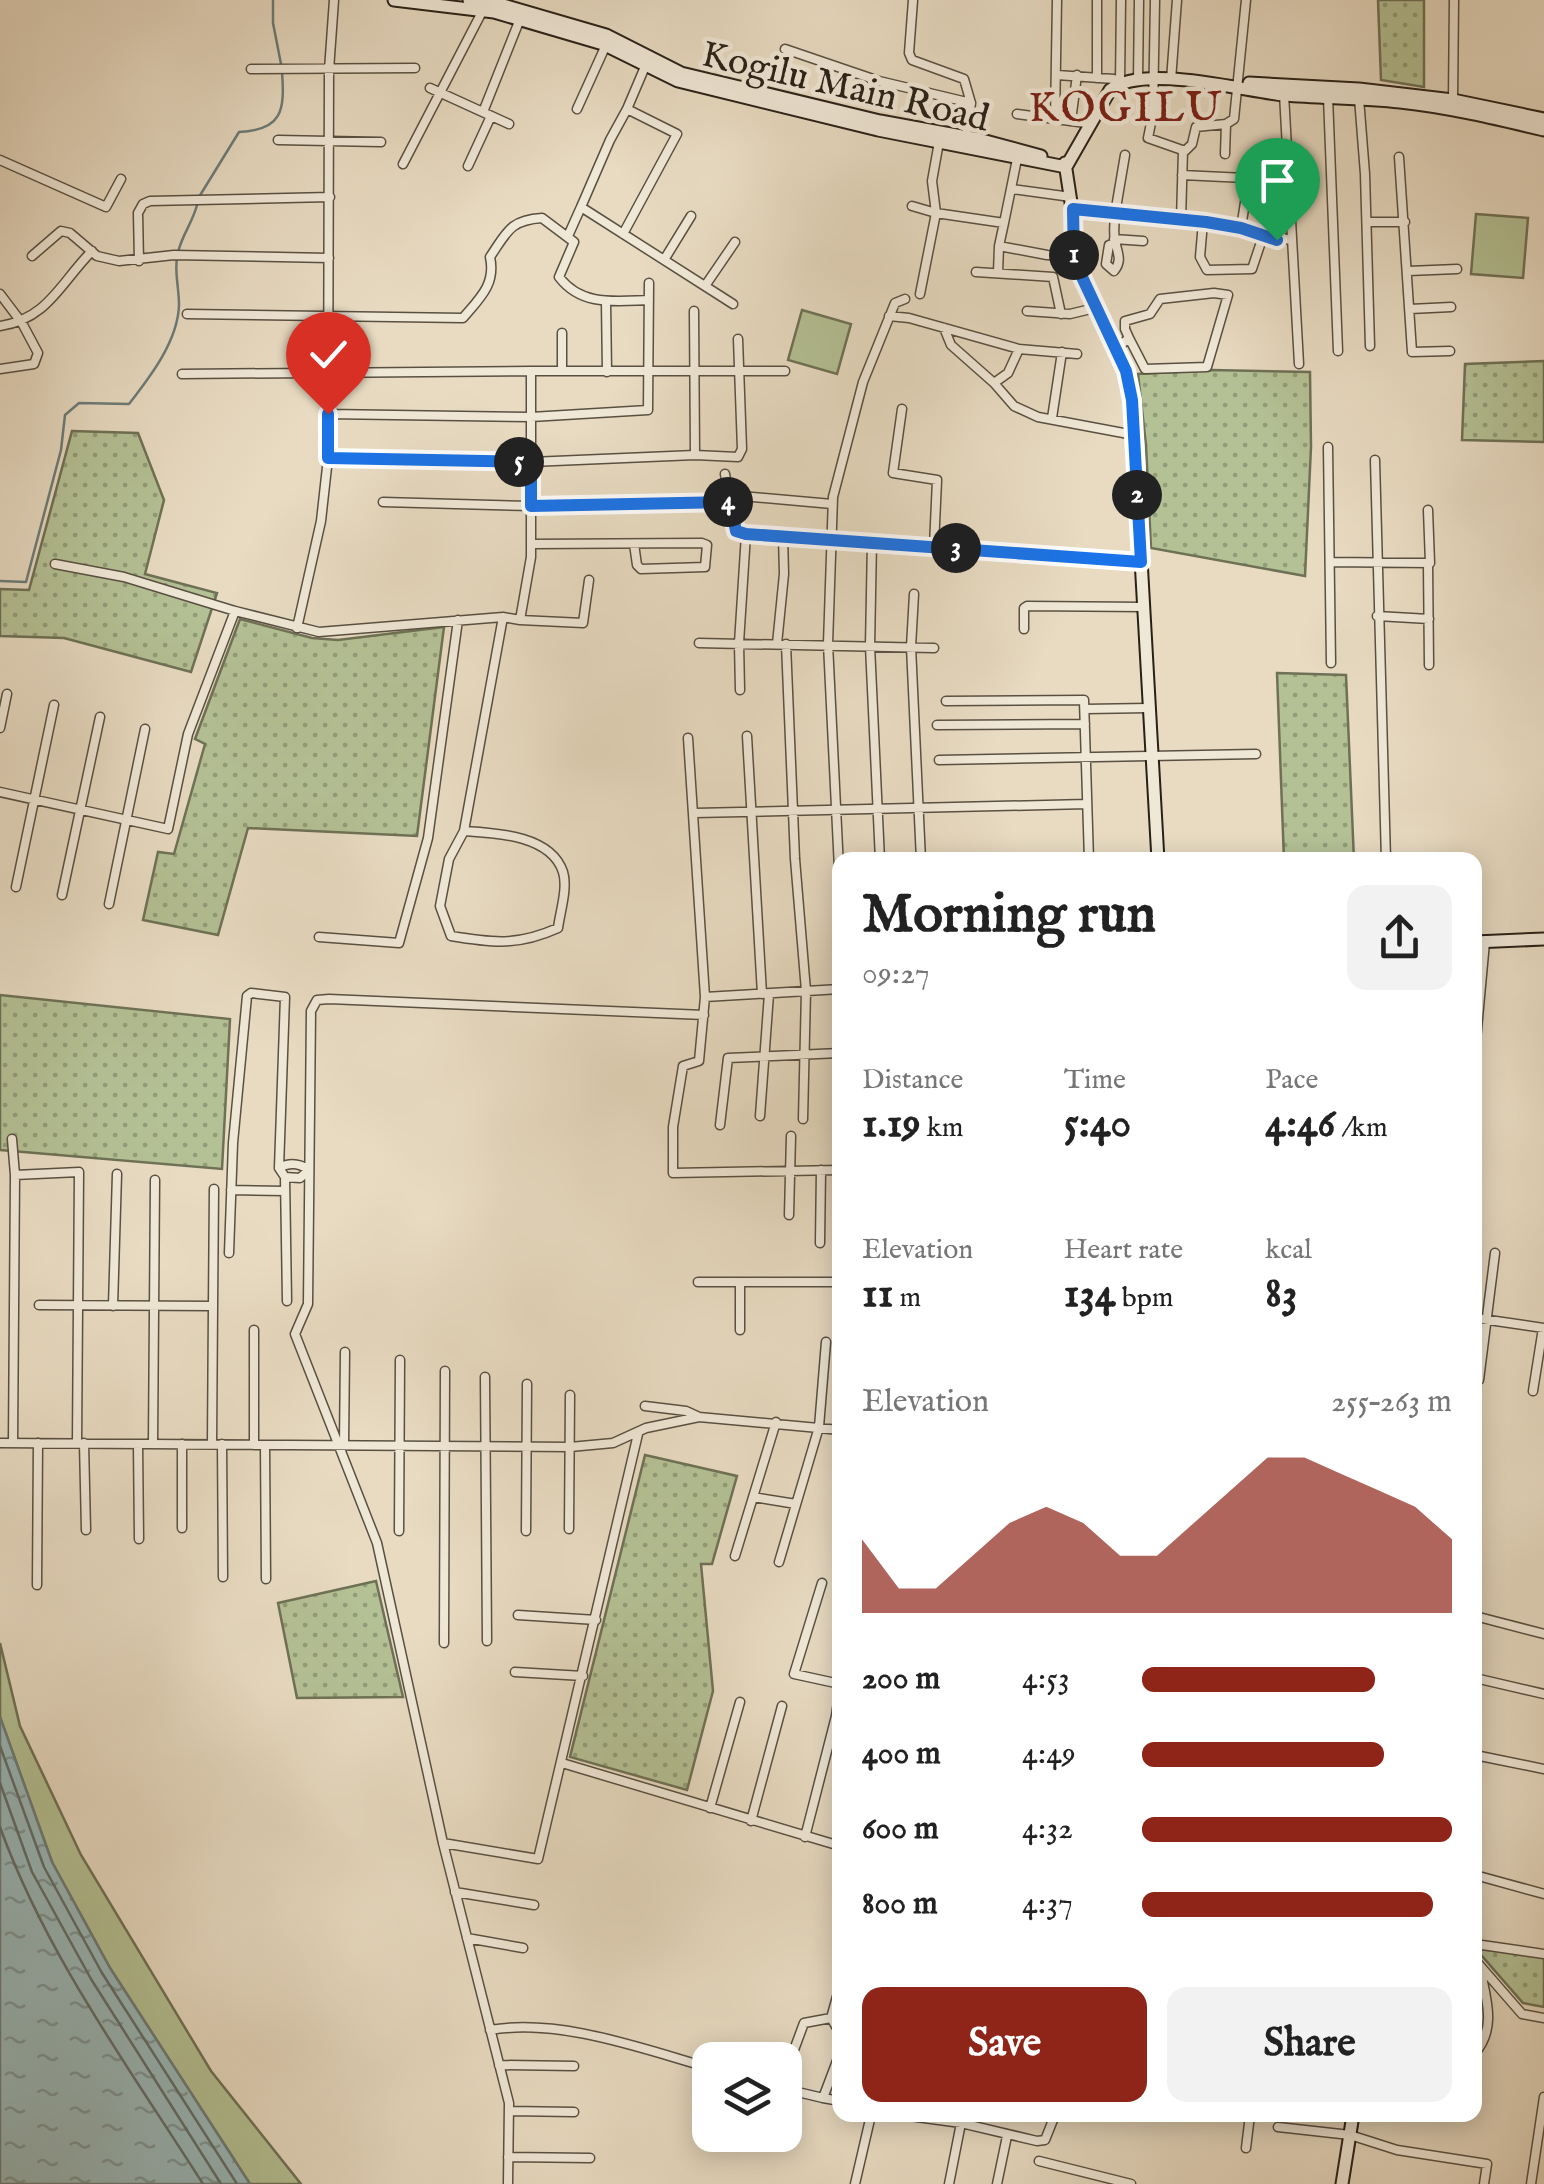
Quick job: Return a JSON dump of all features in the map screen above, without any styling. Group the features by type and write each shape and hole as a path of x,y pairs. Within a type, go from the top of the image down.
{"main road":[{"name":"Kogilu Main Road","path":"394,0 483,10 606,45 681,73 880,121 966,137 1017,158 1065,164"},
{"name":"Kogilu Main Road","path":"469,0 496,3 606,36 678,81 939,142 991,147 1065,164"},
{"path":"1158,852 1129,386 1074,256 1072,203 1065,164 1086,123 1103,93 1118,82 1171,77 1284,94 1454,106 1544,130"},
{"path":"1065,164 1118,82"},
{"path":"1238,85 1359,89 1544,119"},
{"path":"1482,942 1544,940"},
{"path":"1342,2184 1353,2122"}],"street":[{"path":"297,628 321,522 328,458 329,70 334,0"},
{"path":"913,0 909,53 912,60 964,80 969,86 972,103 966,137"},
{"path":"1055,119 1057,0"},
{"path":"1097,0 1097,78"},
{"path":"1057,76 1118,82 1121,0"},
{"path":"1138,78 1139,0"},
{"path":"1155,0 1153,113 1148,138 1182,150 1189,150 1196,126 1226,124 1234,119 1246,0"},
{"path":"1171,77 1177,0"},
{"path":"1454,0 1454,106"},
{"path":"403,164 483,10"},
{"path":"468,166 520,20"},
{"path":"577,109 606,45"},
{"path":"785,49 880,80 972,103"},
{"path":"568,236 648,60"},
{"path":"251,69 415,68"},
{"path":"1072,121 1077,75"},
{"path":"430,88 508,124"},
{"path":"1284,94 1298,364"},
{"path":"1328,97 1338,350"},
{"path":"1358,98 1370,346"},
{"path":"624,234 677,134 627,109"},
{"path":"1017,114 1086,123"},
{"path":"1225,154 1226,124"},
{"path":"278,140 381,142"},
{"path":"920,294 936,214 932,181 939,142"},
{"path":"1181,220 1182,150"},
{"path":"1124,155 1115,241 1144,241"},
{"path":"1399,157 1412,352 1450,350"},
{"path":"998,273 999,246 1017,158"},
{"path":"0,160 106,207 121,179"},
{"path":"1182,175 1245,178 1241,228"},
{"path":"1012,189 1115,214 1202,222 1291,240"},
{"path":"139,260 138,213 143,204 330,196"},
{"path":"912,206 936,214 1004,223"},
{"path":"581,207 734,304"},
{"path":"664,260 690,216"},
{"path":"187,314 463,318 488,286 494,270 490,258 508,229 521,220 542,218 568,236 574,245 560,281 585,299 650,300"},
{"path":"1202,222 1200,257 1207,270 1252,268 1263,236"},
{"path":"1367,222 1405,222"},
{"path":"32,256 61,230 98,256 119,261 178,255 329,258"},
{"path":"705,286 735,242"},
{"path":"999,246 1074,256"},
{"path":"0,326 22,323 54,298 92,251"},
{"path":"1408,271 1457,269"},
{"path":"976,272 1053,277 1061,314"},
{"path":"328,414 531,416 644,412 649,408 649,283"},
{"path":"0,294 38,353 38,361 0,369"},
{"path":"1228,294 1207,367 1145,370 1130,338 1125,321 1150,314 1160,299 1228,294"},
{"path":"837,852 828,644 832,504 863,382 894,302 905,299"},
{"path":"606,302 607,372"},
{"path":"1027,311 1061,314 1098,307"},
{"path":"1410,309 1452,308"},
{"path":"694,311 695,455"},
{"path":"889,316 1019,348 1077,354"},
{"path":"944,328 951,345 1014,406 1038,417 1134,436"},
{"path":"562,333 562,372"},
{"path":"1116,349 1130,338"},
{"path":"328,458 531,462 741,454 738,339"},
{"path":"994,383 1008,373 1019,348"},
{"path":"1052,418 1062,352"},
{"path":"520,620 531,544 531,371"},
{"path":"182,374 785,371"},
{"path":"902,409 893,473 937,480 934,546"},
{"path":"1328,447 1332,663"},
{"path":"1375,460 1386,852"},
{"path":"726,474 736,531 746,534 1141,562"},
{"path":"383,502 531,506 730,498 832,504"},
{"path":"1428,510 1430,665"},
{"path":"740,690 746,534"},
{"path":"783,536 781,644 806,991 803,1119"},
{"path":"872,541 870,646 880,852"},
{"path":"531,544 634,544 706,545 705,566 641,568 636,564 634,544"},
{"path":"1330,562 1428,562"},
{"path":"55,564 124,577 319,632 503,617 583,623 589,580"},
{"path":"914,594 912,648 922,852"},
{"path":"1024,628 1027,606 1144,607"},
{"path":"0,792 168,829 188,734 235,611"},
{"path":"1377,616 1429,619"},
{"path":"464,831 497,833 536,844 552,855 563,872 558,928 534,939 500,944 451,936 440,906 450,859 464,831 503,617"},
{"path":"319,937 399,942 428,838 458,620"},
{"path":"699,643 934,648"},
{"path":"0,728 7,694"},
{"path":"946,701 1084,700 1089,852"},
{"path":"16,887 54,705"},
{"path":"1084,710 1149,708"},
{"path":"62,896 100,718"},
{"path":"937,725 1085,724"},
{"path":"109,904 145,729"},
{"path":"746,736 766,994 760,1116"},
{"path":"688,738 705,998 699,1061 683,1066 673,1128 674,1173 832,1170"},
{"path":"939,760 1256,754"},
{"path":"694,813 1087,804"},
{"path":"705,998 832,989"},
{"path":"229,1253 246,1014 251,993 285,996 288,1000 279,1168 285,1177 287,1301"},
{"path":"508,2184 509,2111 443,1842 378,1543 295,1334 308,1304 311,1010 317,1000 704,1015"},
{"path":"720,1125 728,1058 832,1054"},
{"path":"788,1214 791,1136"},
{"path":"12,1140 13,1443"},
{"path":"279,1168 300,1164 309,1170"},
{"path":"285,1177 300,1178 309,1170"},
{"path":"820,1243 821,1170"},
{"path":"15,1175 79,1172 80,1443 86,1530"},
{"path":"114,1306 117,1174"},
{"path":"153,1444 155,1180"},
{"path":"212,1444 214,1188"},
{"path":"231,1190 285,1191"},
{"path":"1482,1357 1495,1253"},
{"path":"698,1282 832,1282"},
{"path":"740,1282 740,1330"},
{"path":"38,1305 213,1306"},
{"path":"1482,1319 1544,1328 1533,1390"},
{"path":"254,1330 254,1445"},
{"path":"779,1562 819,1428 826,1342"},
{"path":"340,1445 344,1352"},
{"path":"399,1531 400,1360"},
{"path":"444,1643 445,1372"},
{"path":"485,1378 487,1641"},
{"path":"526,1532 527,1384"},
{"path":"569,1529 570,1395"},
{"path":"645,1406 686,1411 699,1417"},
{"path":"0,1442 570,1447 612,1443 646,1428 699,1417 832,1429"},
{"path":"735,1556 776,1422"},
{"path":"443,1842 538,1859 638,1434"},
{"path":"37,1584 38,1443"},
{"path":"138,1444 140,1539"},
{"path":"182,1444 182,1528"},
{"path":"222,1444 223,1578"},
{"path":"265,1445 266,1579"},
{"path":"753,1497 796,1504"},
{"path":"822,1583 794,1674 832,1684"},
{"path":"518,1615 596,1620"},
{"path":"1482,1618 1544,1634"},
{"path":"515,1672 583,1676"},
{"path":"1482,1680 1544,1694"},
{"path":"710,1808 740,1702"},
{"path":"752,1821 782,1706"},
{"path":"804,1837 832,1720"},
{"path":"1482,1756 1544,1770"},
{"path":"562,1763 832,1844"},
{"path":"1482,1877 1544,1894"},
{"path":"455,1892 534,1904"},
{"path":"467,1938 522,1948"},
{"path":"1482,1945 1544,1954"},
{"path":"1482,1968 1522,2014 1544,2018"},
{"path":"1482,1983 1490,2023 1482,2045"},
{"path":"797,2042 804,2024 831,2018 832,2014"},
{"path":"490,2030 513,2026 608,2038 692,2063"},
{"path":"499,2065 574,2066"},
{"path":"823,2098 832,2074"},
{"path":"802,2093 832,2100"},
{"path":"1531,2184 1544,2097"},
{"path":"509,2111 574,2112"},
{"path":"855,2184 869,2122"},
{"path":"939,2122 1045,2140 1052,2122"},
{"path":"1246,2148 1249,2122"},
{"path":"949,2184 960,2124"},
{"path":"1278,2127 1350,2135 1397,2150 1487,2164 1484,2184"},
{"path":"998,2184 1007,2136"},
{"path":"508,2157 590,2158"},
{"path":"1039,2161 1088,2179 1132,2184"}],"green space":[{"path":"1378,0 1424,0 1424,87 1381,80"},
{"path":"1476,214 1528,218 1523,278 1471,274"},
{"path":"802,310 851,324 837,374 788,360"},
{"path":"1544,361 1544,442 1462,440 1465,364"},
{"path":"1212,370 1310,372 1305,576 1151,548 1138,374"},
{"path":"72,431 138,433 164,500 145,574 217,593 191,672 64,638 0,636 0,589 29,590"},
{"path":"240,619 312,638 338,640 444,627 417,836 248,828 218,935 143,920 158,852 174,854 205,744 195,739"},
{"path":"1277,673 1346,675 1354,852 1284,852"},
{"path":"0,995 230,1019 222,1169 0,1150"},
{"path":"645,1455 737,1476 712,1564 701,1564 713,1691 687,1790 570,1757"},
{"path":"376,1581 403,1697 297,1698 278,1603"},
{"path":"0,1643 20,1726 81,1855 211,2071 301,2184 250,2184 110,1968 52,1862 0,1717"},
{"path":"1482,1949 1544,1957 1544,2007 1523,2003 1482,1956"}],"water":[{"path":"0,1717 52,1862 110,1968 250,2184 0,2184"}],"waterway":[{"path":"273,0 281,64"},
{"path":"199,197 239,132 264,127 278,116 283,98 282,72"},
{"path":"0,581 26,582 61,450 65,415 79,403 129,404 168,345 179,305 177,256 197,205"},
{"path":"1356,2133 1358,2122"},
{"path":"1348,2184 1355,2141"}],"district":[{"name":"KOGILU","path":"1126,109"}],"route":[{"path":"328,414 328,458 531,462 531,506 730,502 734,528 746,534 1141,562 1132,400 1126,371 1074,260 1073,209 1206,222 1277,240"}]}
